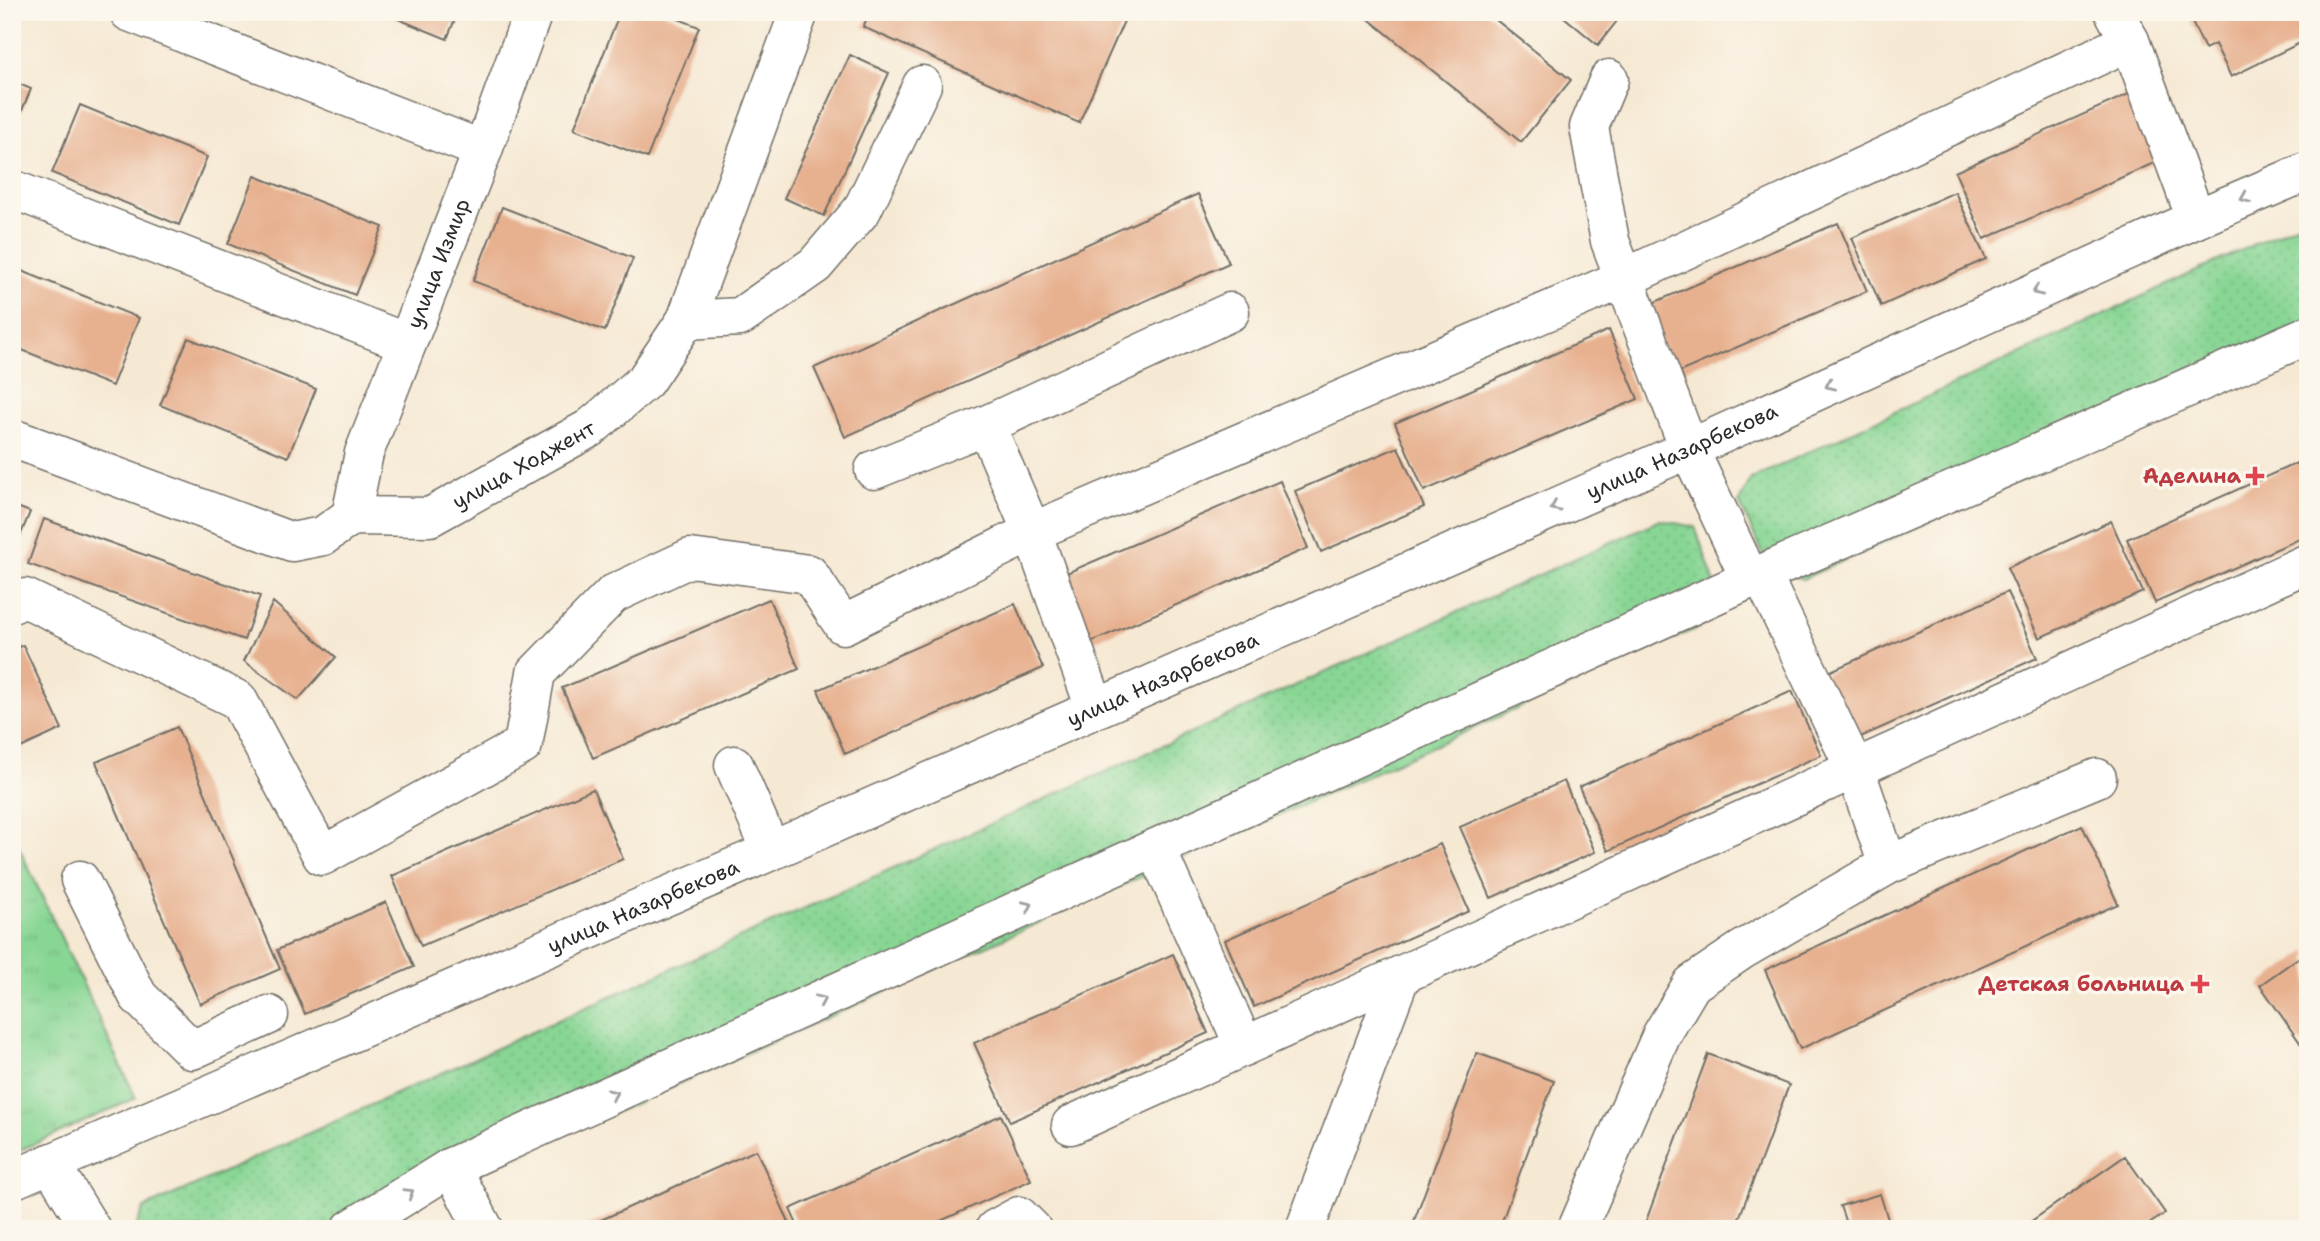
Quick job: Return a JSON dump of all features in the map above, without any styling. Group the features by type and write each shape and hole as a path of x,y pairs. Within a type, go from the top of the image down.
{"street":[{"path":"128,12 483,150"},
{"name":"улица Измир","path":"351,516 364,453 483,150 533,12"},
{"name":"улица Ходжент","path":"351,516 430,517 590,428 645,381 687,320 799,12"},
{"path":"12,604 25,598 238,700 322,856 523,745 536,673 613,594 690,558 809,574 843,625 1032,531 1623,279 2122,27 2196,219"},
{"path":"1609,79 1589,127 1610,241 1623,279 1689,449 1855,769 1888,865"},
{"path":"687,320 740,317 816,265 862,210 922,85"},
{"name":"улица Назарбекова","path":"12,1180 1689,449 2308,171"},
{"path":"12,189 407,343"},
{"path":"874,470 986,425 1230,312"},
{"path":"351,1229 451,1167 1756,577 2308,335"},
{"path":"986,425 1032,531 1095,708"},
{"path":"12,438 292,542 323,536 351,516"},
{"path":"1071,1125 2308,563"},
{"path":"734,765 771,851"},
{"path":"1577,1229 1662,1034 1692,984 1742,950 1888,865 2097,778"},
{"path":"1156,848 1244,1046"},
{"path":"80,880 138,996 192,1050 202,1097"},
{"path":"1305,1229 1401,975"},
{"path":"192,1050 269,1015"},
{"path":"50,1163 91,1229"},
{"path":"451,1167 484,1229"},
{"path":"995,1229 1019,1216 1032,1229"}],"green space":[{"path":"2308,219 2308,350 1803,579 1770,570 1739,502 1751,479"},
{"path":"1660,520 1695,527 1716,586 1706,624 354,1229 135,1229 144,1208"},
{"path":"12,832 136,1098 12,1154"}],"building":[{"path":"381,12 458,12 447,39"},
{"path":"620,12 661,12 699,27 647,158 574,129"},
{"path":"870,12 1128,12 1079,123 863,27"},
{"path":"1360,12 1486,12 1571,80 1521,142"},
{"path":"1558,12 1624,12 1598,45"},
{"path":"2187,12 2302,12 2308,23 2308,39 2231,77 2215,44 2205,49"},
{"path":"850,55 889,73 824,216 784,198"},
{"path":"12,81 31,89 12,134"},
{"path":"2133,92 2163,159 1984,239 1955,172"},
{"path":"80,105 207,157 179,225 52,173"},
{"path":"255,176 383,227 355,295 228,244"},
{"path":"1955,192 1986,259 1881,306 1852,238"},
{"path":"1198,194 1229,263 845,437 814,368"},
{"path":"502,207 633,258 605,331 473,281"},
{"path":"1838,223 1867,291 1675,374 1646,306"},
{"path":"12,267 139,318 112,386 12,346"},
{"path":"1609,330 1638,399 1424,491 1395,423"},
{"path":"188,338 316,389 288,457 160,405"},
{"path":"1398,447 1424,507 1321,552 1295,491"},
{"path":"2308,458 2308,535 2155,603 2127,539"},
{"path":"1280,481 1308,548 1084,645 1055,578"},
{"path":"12,505 30,512 12,556"},
{"path":"44,519 260,596 244,640 28,564"},
{"path":"2111,521 2143,592 2039,638 2007,568"},
{"path":"2007,592 2037,658 1854,740 1824,674"},
{"path":"769,599 799,669 593,758 562,688"},
{"path":"273,602 336,657 298,700 244,661"},
{"path":"1015,604 1043,668 845,754 818,690"},
{"path":"23,645 62,729 12,752 12,650"},
{"path":"1792,691 1821,755 1608,851 1579,787"},
{"path":"177,727 280,969 200,1004 96,762"},
{"path":"1564,781 1595,852 1491,898 1460,827"},
{"path":"593,789 623,859 421,946 392,876"},
{"path":"2082,825 2118,904 1800,1049 1765,970"},
{"path":"1440,844 1469,911 1254,1007 1225,940"},
{"path":"386,902 414,967 305,1014 277,950"},
{"path":"2308,951 2308,1039 2301,1044 2260,985"},
{"path":"1173,954 1208,1033 1010,1122 974,1043"},
{"path":"1477,1053 1554,1081 1499,1229 1411,1229"},
{"path":"1708,1054 1789,1085 1735,1229 1643,1229"},
{"path":"1001,1115 1031,1180 923,1229 799,1229 790,1209"},
{"path":"756,1150 789,1222 774,1229 581,1229"},
{"path":"2125,1156 2165,1213 2142,1229 2020,1229"},
{"path":"1880,1194 1891,1229 1848,1229 1840,1206"}],"place":[{"name":"Аделина","path":"2255,476"},
{"name":"Детская больница","path":"2200,984"}]}
